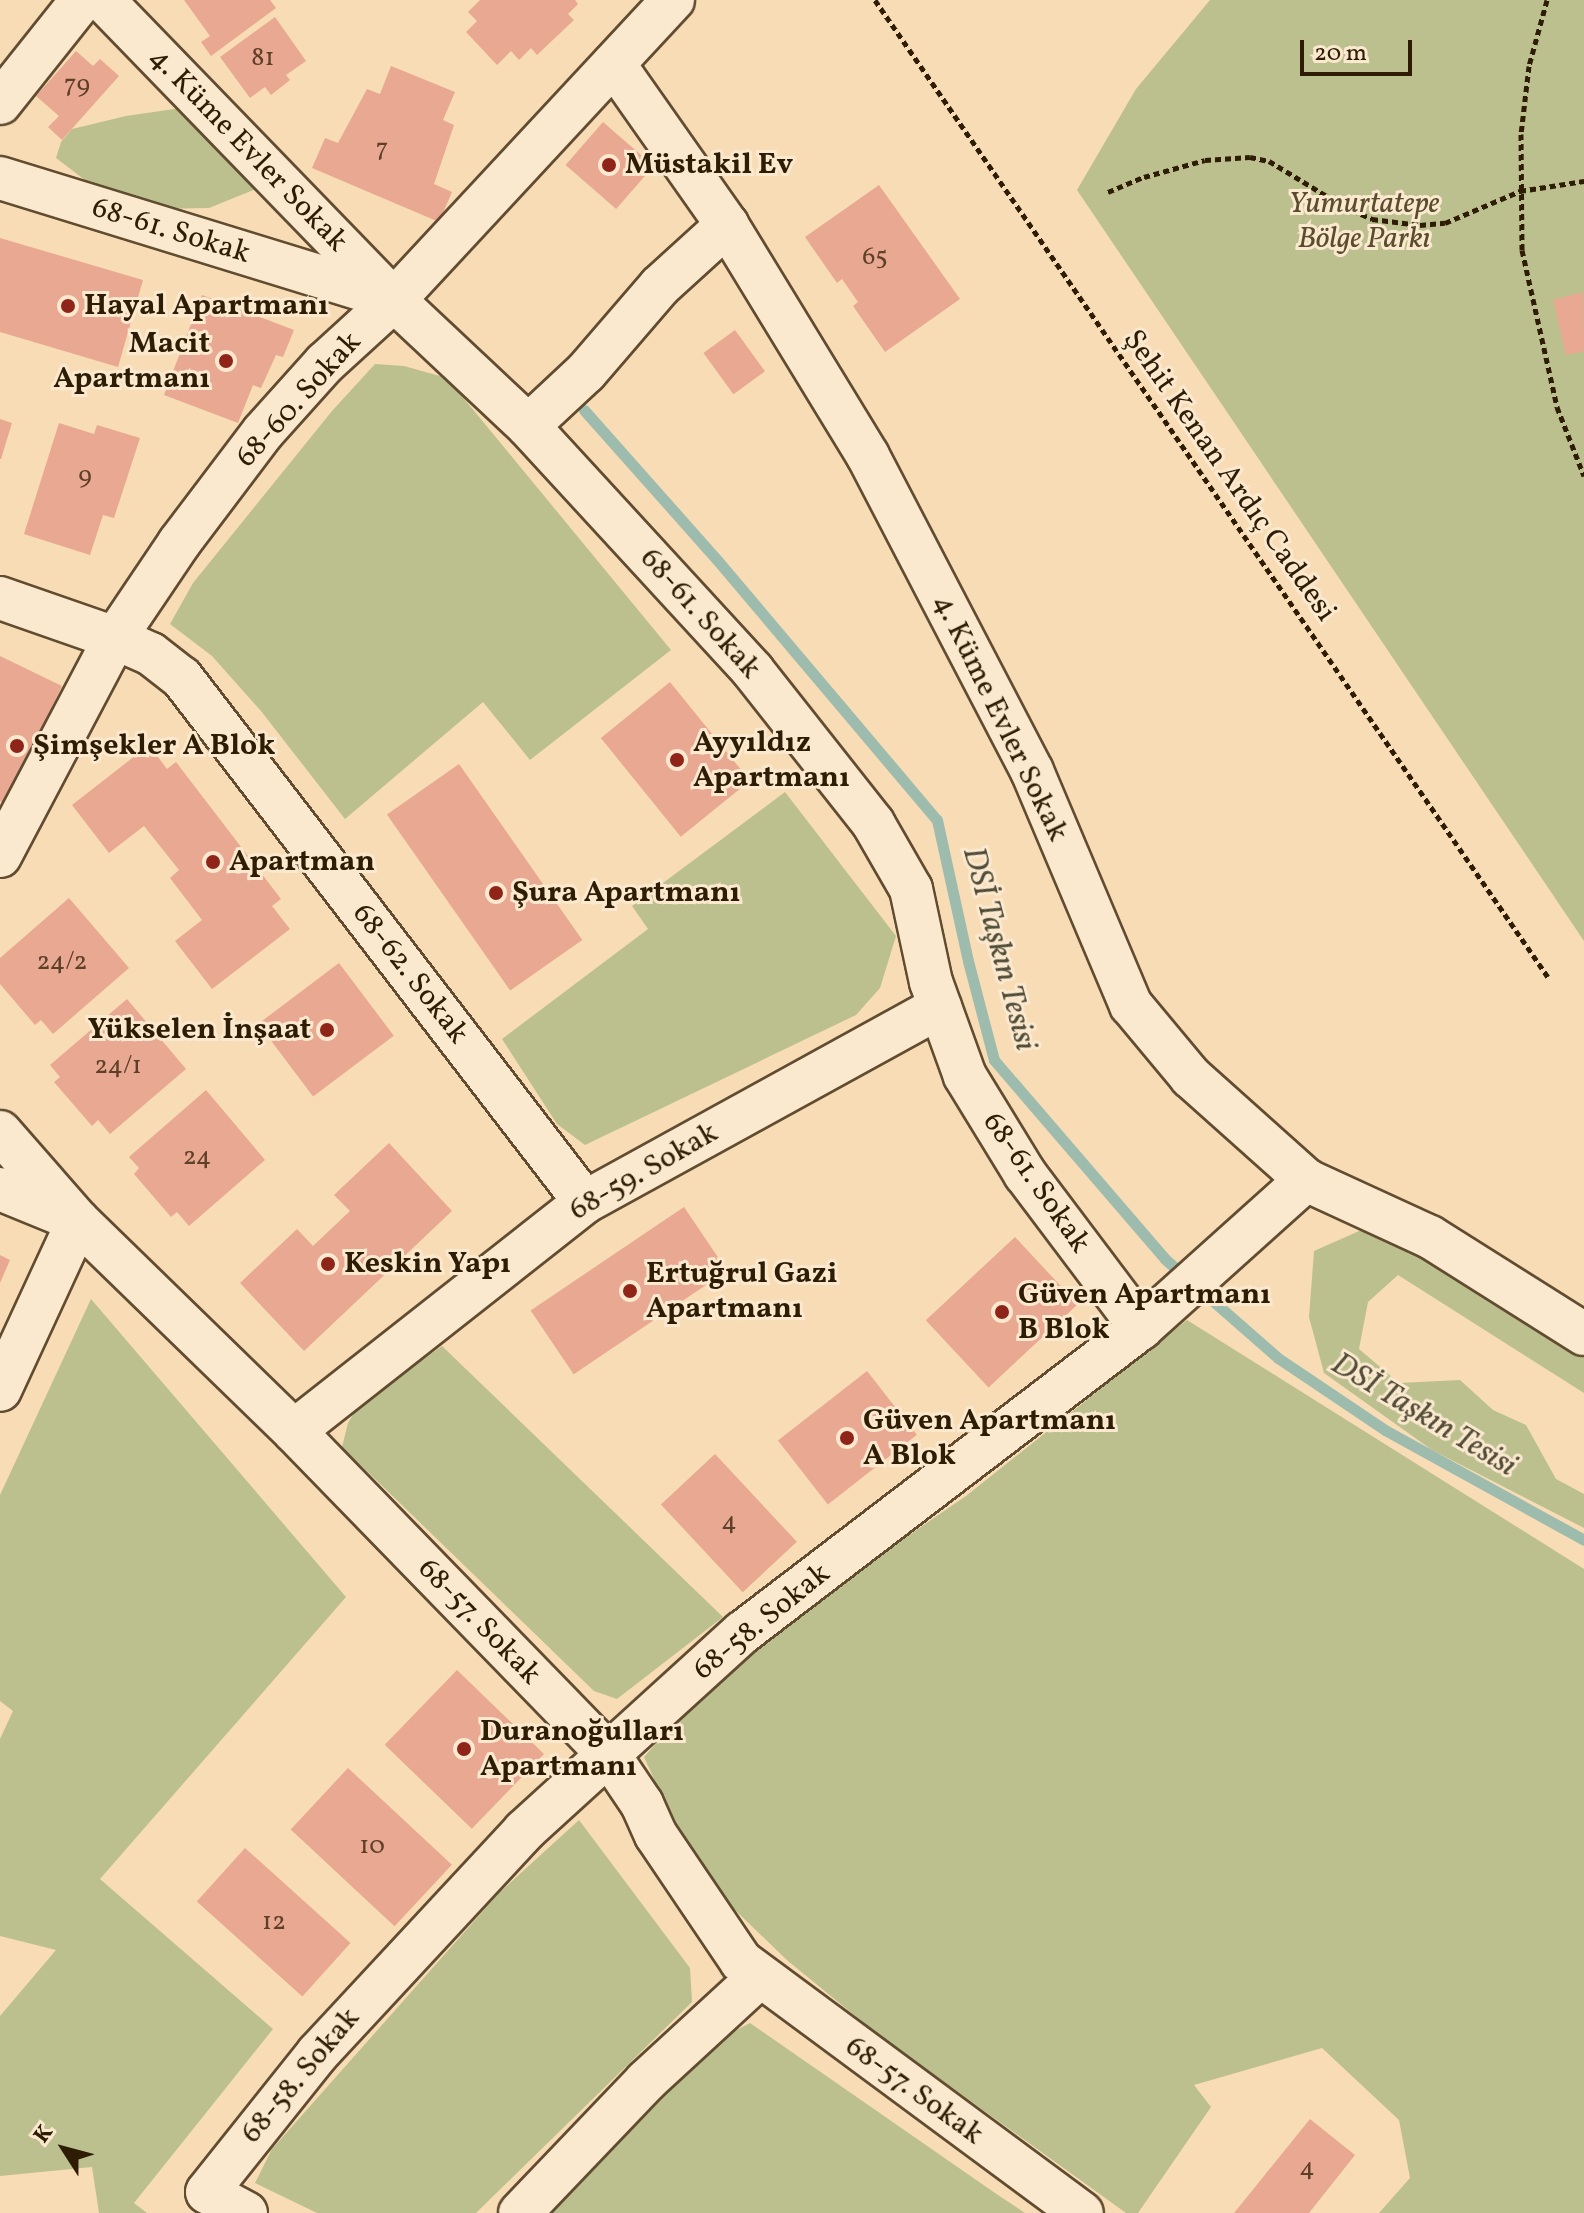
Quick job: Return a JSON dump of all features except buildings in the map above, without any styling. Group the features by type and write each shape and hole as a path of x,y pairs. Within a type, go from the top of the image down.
{"street":[{"path":"0,103 82,0"},
{"name":"4. Küme Evler Sokak","path":"103,0 394,300"},
{"name":"68-60. Sokak","path":"0,856 115,638 179,543 263,432 325,363 394,300 673,0"},
{"name":"4. Küme Evler Sokak","path":"614,64 727,225 868,456 1032,771 1131,1005 1191,1077 1306,1180 1430,1237 1584,1334"},
{"name":"68-61. Sokak","path":"0,178 394,300 528,426 753,671 873,823 911,889 931,982 965,1076 995,1129 1156,1315"},
{"path":"528,426 586,372 660,286 727,225"},
{"name":"68-62. Sokak","path":"0,598 115,638 151,654 182,678 585,1202"},
{"name":"68-59. Sokak","path":"294,1431 585,1202 940,1007"},
{"name":"68-57. Sokak","path":"0,1132 78,1221 294,1431 609,1755 724,1939 759,1977 1082,2213"},
{"name":"68-58. Sokak","path":"246,2213 207,2192 318,2053 524,1831 743,1632 1156,1315 1306,1180"},
{"name":"68-57. Sokak","path":"0,1189 78,1221"},
{"path":"0,1390 78,1221"},
{"path":"520,2213 646,2081 759,1977"}],"path":[{"name":"Şehit Kenan Ardıç Caddesi","path":"875,0 1548,977"},
{"path":"1547,0 1529,66 1520,191 1522,250 1534,316 1557,407 1584,476"},
{"path":"1108,192 1144,177 1228,156 1269,161 1343,206 1372,219 1394,223 1445,223 1520,191 1584,181"}],"green space":[{"name":"Yumurtatepe Bölge Parkı","path":"1210,0 1584,0 1584,941 1077,190 1136,89"},
{"path":"181,108 261,187 209,208 153,209 94,187 56,158 61,142 72,129 126,116"},
{"path":"375,364 404,366 447,378 671,650 530,760 483,702 345,819 261,711 212,656 170,624 193,583 332,411"},
{"path":"785,792 896,936 880,988 856,1015 585,1145 557,1124 502,1039 648,929 632,906"},
{"path":"1366,1228 1417,1244 1584,1346 1584,1393 1398,1275 1368,1302 1359,1349 1399,1383 1460,1380 1493,1410 1526,1425 1556,1479 1584,1494 1584,1528 1432,1450 1324,1373 1309,1317 1314,1251"},
{"path":"91,1299 346,1597 100,1879 273,2029 134,2203 147,2213 99,2213 92,2167 0,2176 0,2016 56,1950 0,1936 0,1739 13,1711 0,1701 0,1495"},
{"path":"1187,1320 1584,1569 1584,2213 1379,2213 1410,2178 1399,2120 1322,2048 1194,2085 1211,2107 1138,2213 1126,2213 876,2033 788,1961 734,1909 681,1838 644,1757 706,1688 801,1609 966,1496"},
{"path":"442,1346 723,1617 617,1699 594,1691 342,1447 348,1423 359,1405"},
{"path":"579,1820 690,1968 692,2002 476,2213 317,2213 255,2183 272,2149 499,1893"},
{"path":"750,2023 1025,2213 551,2213 721,2038"}],"waterway":[{"name":"DSİ Taşkın Tesisi","path":"584,410 718,561 937,820 968,961 994,1060 1165,1259 1278,1358 1385,1430 1584,1540"}],"place":[{"name":"Müstakil Ev","path":"609,165"},
{"name":"Hayal Apartmanı","path":"68,306"},
{"name":"Macit Apartmanı","path":"226,361"},
{"name":"Şimşekler A Blok","path":"17,746"},
{"name":"Ayyıldız Apartmanı","path":"677,760"},
{"name":"Apartman","path":"213,862"},
{"name":"Şura Apartmanı","path":"496,893"},
{"name":"Yükselen İnşaat","path":"327,1030"},
{"name":"Keskin Yapı","path":"328,1264"},
{"name":"Ertuğrul Gazi Apartmanı","path":"630,1291"},
{"name":"Güven Apartmanı B Blok","path":"1002,1312"},
{"name":"Güven Apartmanı A Blok","path":"847,1438"},
{"name":"Duranoğulları Apartmanı","path":"464,1749"}]}
